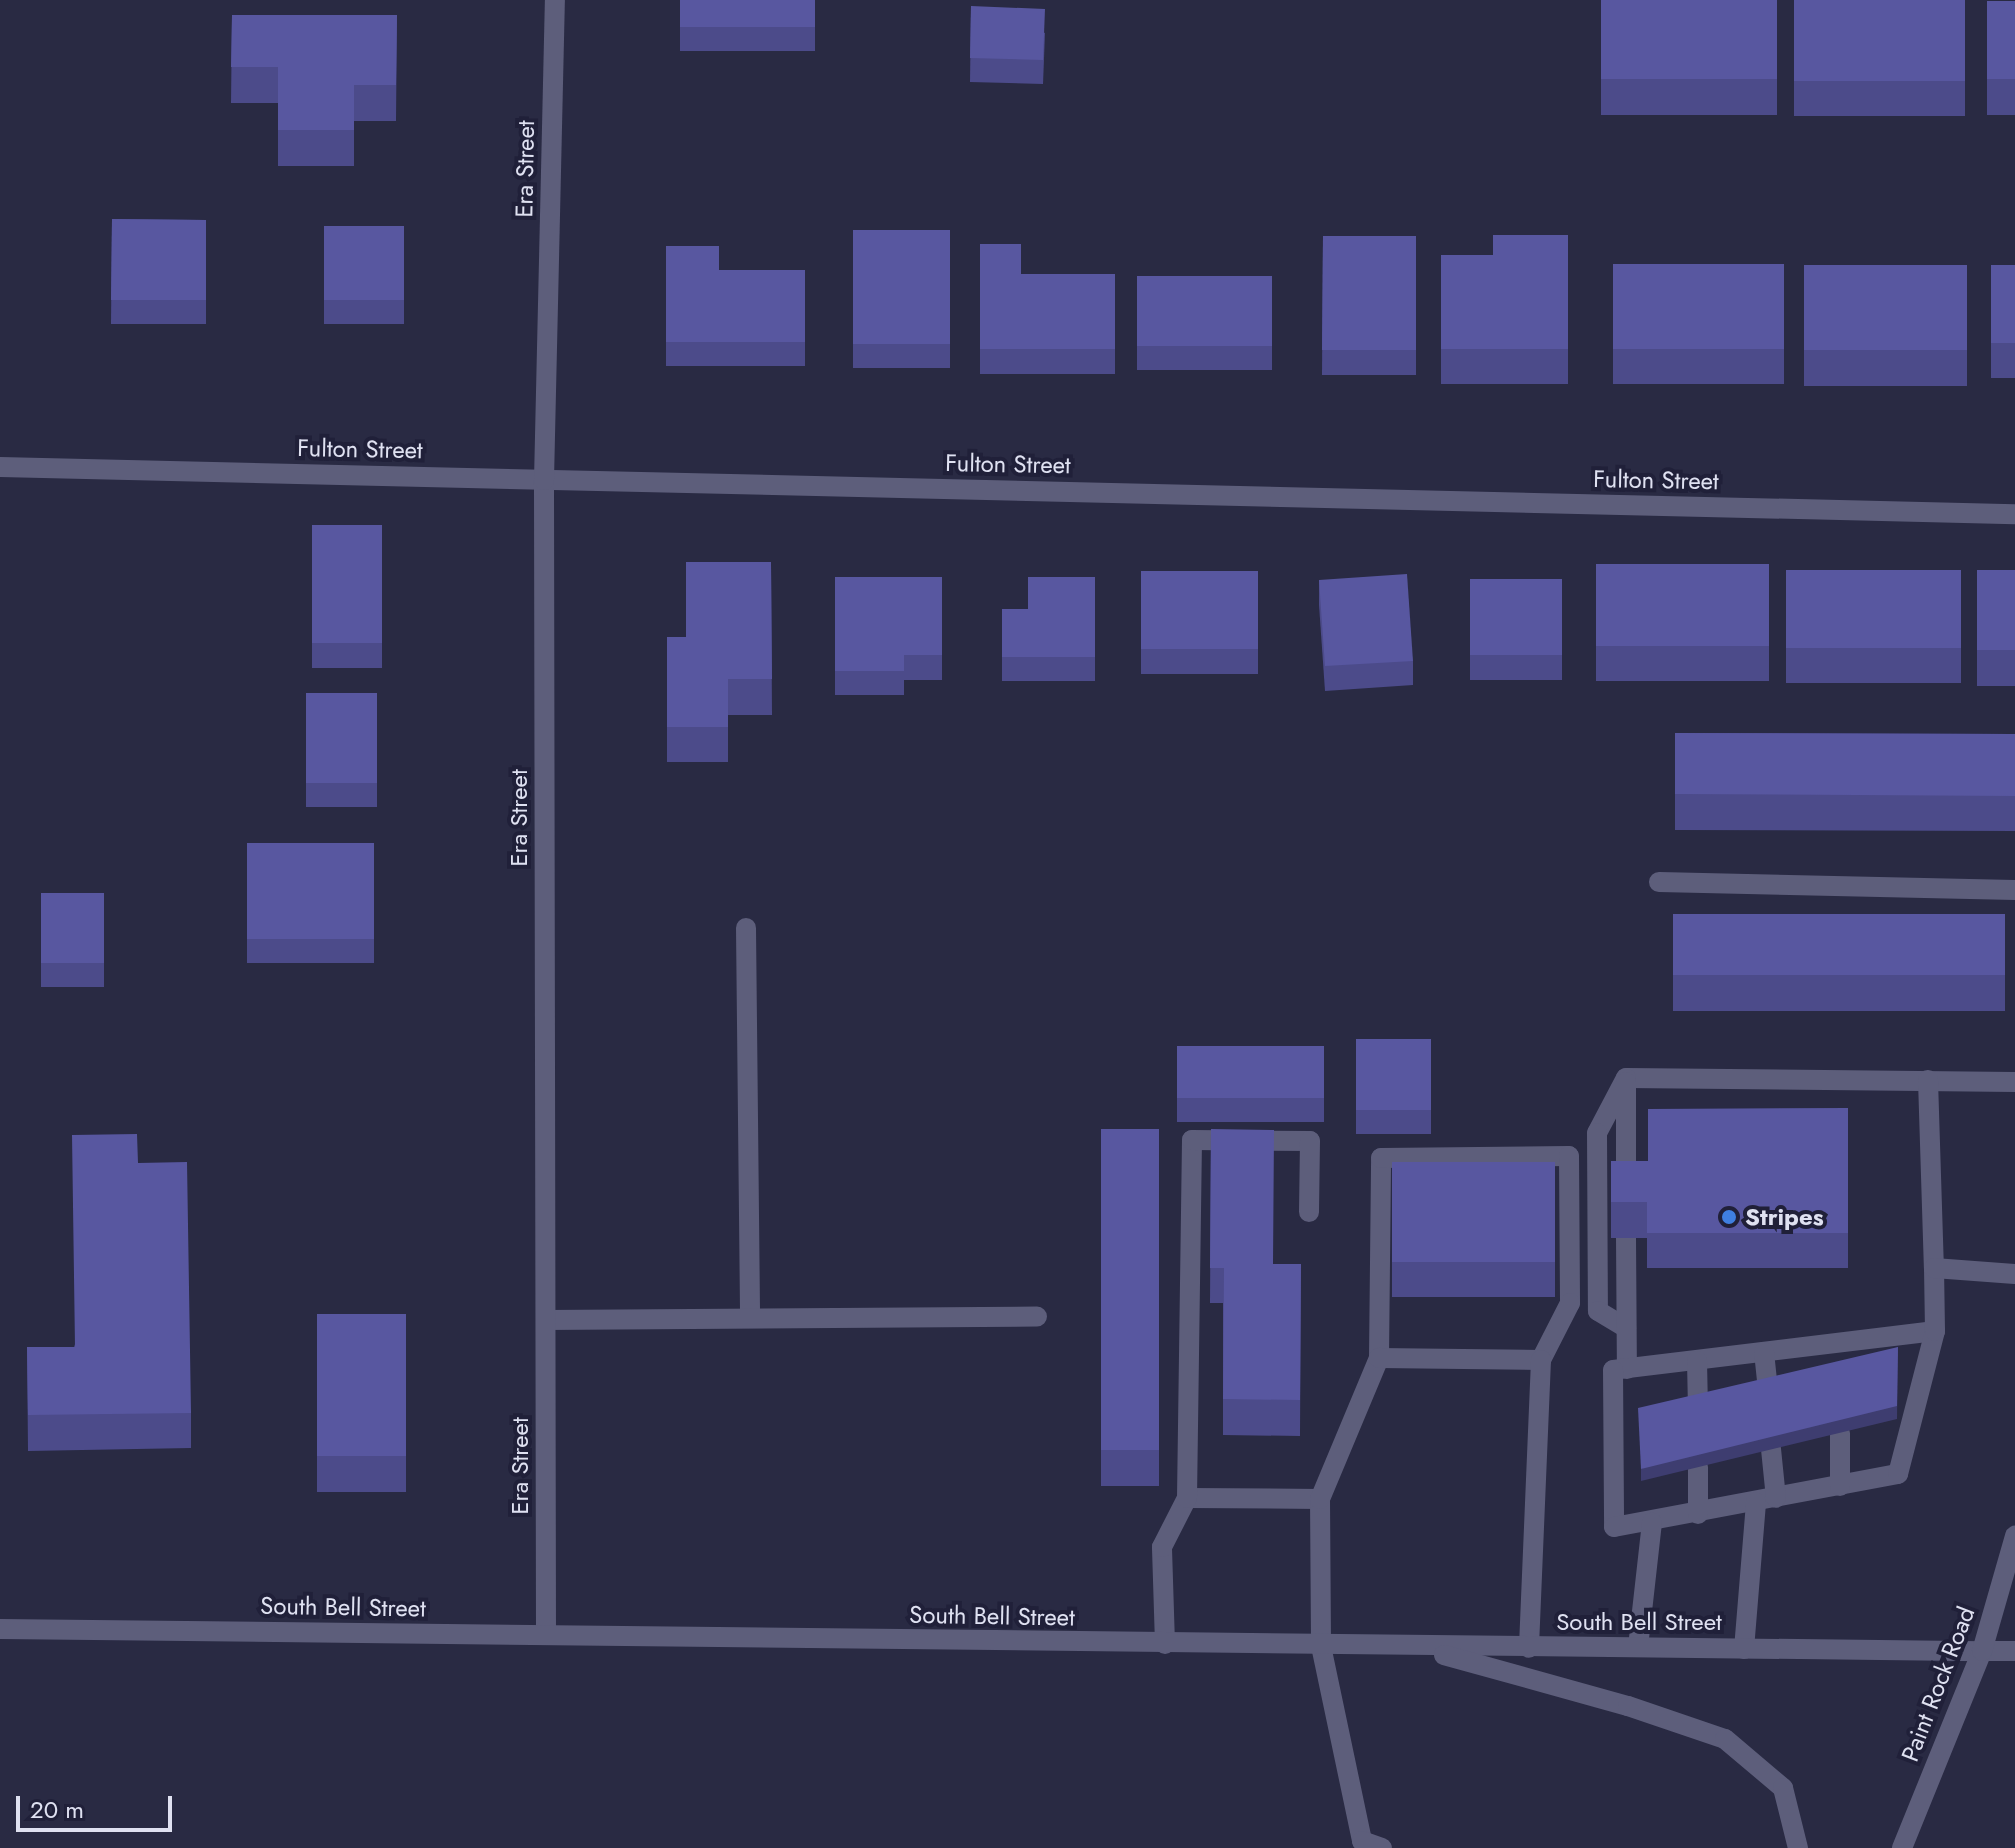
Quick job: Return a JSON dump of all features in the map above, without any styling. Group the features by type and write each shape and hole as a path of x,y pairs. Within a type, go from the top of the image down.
{"street":[{"name":"Era Street","path":"546,1635 544,480 555,0"},
{"name":"Fulton Street","path":"0,467 2015,514"},
{"path":"1659,882 2015,890"},
{"path":"746,928 750,1317"},
{"path":"1626,1078 2015,1082"},
{"path":"1626,1078 1626,1197"},
{"path":"1626,1078 1597,1133 1598,1311 1626,1328"},
{"path":"1928,1080 1935,1331 1898,1474 1652,1523 1614,1527 1613,1370 1764,1352 1837,1351 1935,1331"},
{"path":"1165,1644 1162,1547 1187,1498 1192,1140 1310,1141 1309,1212"},
{"path":"1369,1846 1321,1646 1320,1499 1379,1358 1381,1158 1569,1156 1570,1303 1541,1360 1529,1648"},
{"path":"1626,1238 1627,1369"},
{"path":"1934,1268 2015,1274"},
{"path":"546,1320 1037,1317"},
{"path":"1764,1352 1768,1391"},
{"path":"1379,1358 1541,1360"},
{"path":"1697,1361 1698,1407"},
{"path":"1840,1433 1840,1486"},
{"path":"1744,1649 1771,1449"},
{"path":"1698,1467 1698,1514"},
{"path":"1187,1498 1320,1499"},
{"path":"1638,1647 1652,1523"},
{"name":"Paint Rock Road","path":"1902,1848 1982,1651 2015,1536"},
{"name":"South Bell Street","path":"0,1629 1417,1648 2015,1651"},
{"path":"1417,1648 1628,1706 1725,1739 1783,1788 1798,1848"}],"building":[{"path":"680,0 815,0 815,27 680,27"},
{"path":"1601,0 1777,0 1777,79 1601,79"},
{"path":"1794,0 1965,0 1965,81 1794,81"},
{"path":"1987,1 2015,1 2015,79 1987,79"},
{"path":"971,6 1045,9 1043,60 970,58"},
{"path":"232,15 397,15 396,85 354,85 354,130 278,130 278,67 231,67"},
{"path":"112,219 206,220 206,300 111,300"},
{"path":"324,226 404,226 404,300 324,300"},
{"path":"853,230 950,230 950,344 853,344"},
{"path":"1493,235 1568,235 1568,349 1441,349 1441,255 1493,255"},
{"path":"1323,236 1416,236 1416,350 1322,350"},
{"path":"980,244 1021,244 1021,274 1115,274 1115,349 980,349"},
{"path":"666,246 719,246 719,270 805,270 805,342 666,342"},
{"path":"1613,264 1784,264 1784,349 1613,349"},
{"path":"1804,265 1967,265 1967,350 1804,350"},
{"path":"1991,265 2015,265 2015,343 1991,343"},
{"path":"1137,276 1272,276 1272,346 1137,346"},
{"path":"312,525 382,525 382,643 312,643"},
{"path":"686,562 771,562 772,679 728,679 728,727 667,727 667,637 686,637"},
{"path":"1596,564 1769,564 1769,646 1596,646"},
{"path":"1786,570 1961,570 1961,648 1786,648"},
{"path":"1977,570 2015,570 2015,650 1977,650"},
{"path":"1141,571 1258,571 1258,649 1141,649"},
{"path":"1407,574 1413,661 1325,666 1319,580"},
{"path":"835,577 942,577 942,655 904,655 904,671 835,671"},
{"path":"1028,577 1095,577 1095,657 1002,657 1002,609 1028,609"},
{"path":"1470,579 1562,579 1562,655 1470,655"},
{"path":"306,693 377,693 377,783 306,783"},
{"path":"1675,733 2015,734 2015,796 1675,794"},
{"path":"247,843 374,843 374,939 247,939"},
{"path":"41,893 104,893 104,963 41,963"},
{"path":"1673,914 2005,914 2005,975 1673,975"},
{"path":"1356,1039 1431,1039 1431,1110 1356,1110"},
{"path":"1177,1046 1324,1046 1324,1098 1177,1098"},
{"name":"Stripes","path":"1848,1108 1848,1233 1647,1233 1647,1202 1611,1202 1611,1161 1648,1161 1648,1109"},
{"path":"1101,1129 1159,1129 1159,1450 1101,1450"},
{"path":"1211,1129 1274,1130 1273,1264 1301,1264 1300,1400 1223,1399 1224,1268 1210,1268"},
{"path":"137,1134 138,1163 187,1162 191,1413 28,1415 27,1347 75,1347 72,1135"},
{"path":"1392,1162 1555,1162 1555,1262 1392,1262"},
{"path":"317,1314 406,1314 406,1456 317,1456"},
{"path":"1898,1347 1897,1406 1641,1469 1638,1408"}],"place":[{"name":"Stripes","path":"1729,1217"}]}
